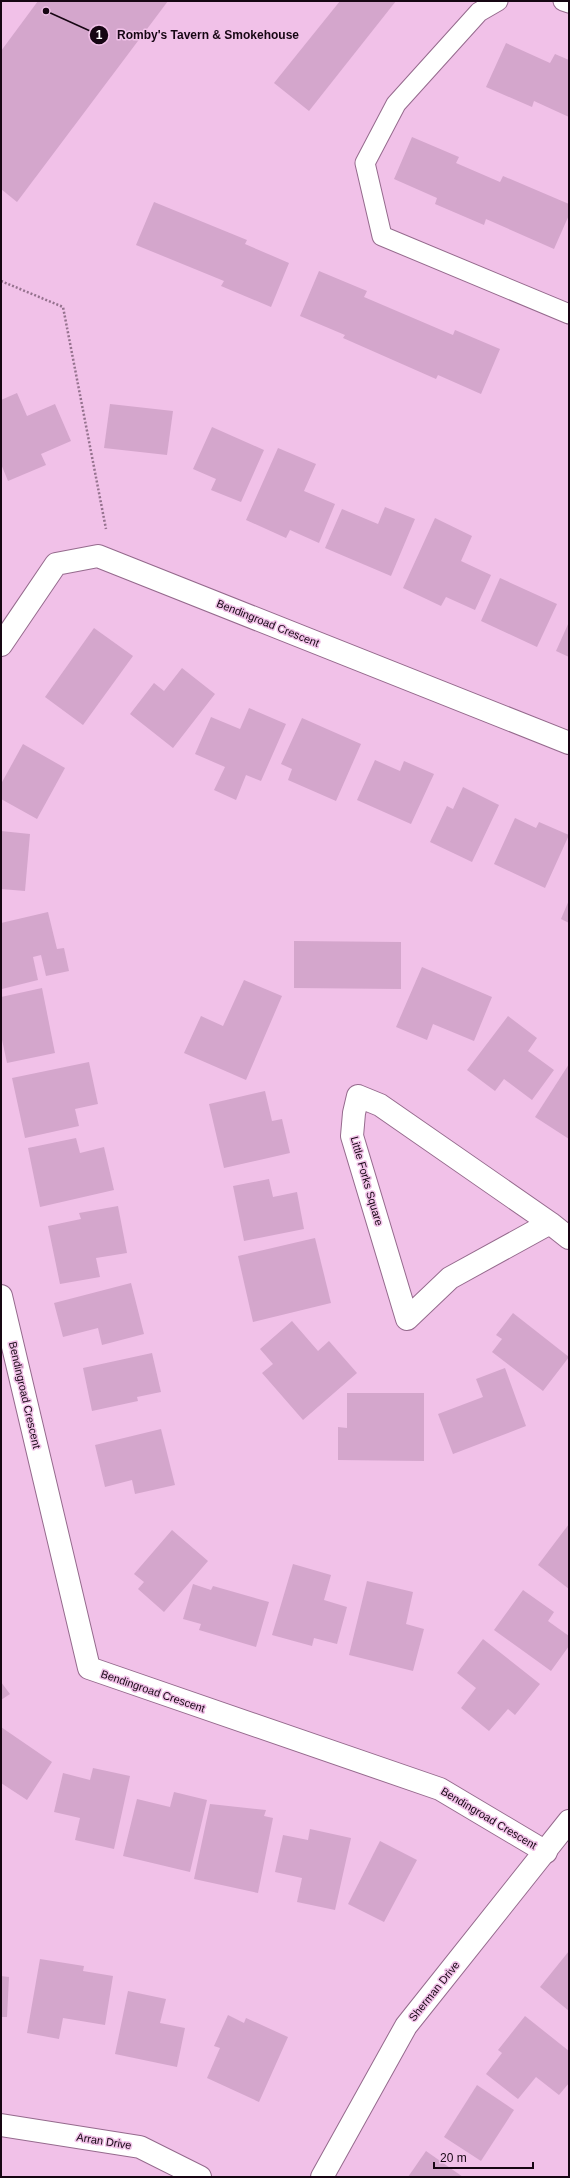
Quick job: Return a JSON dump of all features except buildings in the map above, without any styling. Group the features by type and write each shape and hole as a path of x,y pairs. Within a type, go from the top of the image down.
{"street":[{"name":"Bendingroad Crescent","path":"1,645 56,564 98,556 569,743"},
{"name":"Little Forks Square","path":"550,1223 450,1278 407,1319 352,1136 354,1113 358,1096 380,1105 550,1223 569,1238"},
{"name":"Bendingroad Crescent","path":"1,1296 89,1668 440,1788 546,1852"},
{"name":"Sherman Drive","path":"322,2177 406,2026 546,1852 569,1820"},
{"name":"Arran Drive","path":"1,2125 140,2147 200,2177"}],"lane":[{"path":"498,1 479,12 396,104 365,163 382,236 569,314"},
{"path":"563,1 569,3"}],"path":[{"path":"1,281 63,307 102,516 116,563"}],"place":[{"name":"Romby's Tavern & Smokehouse","path":"46,11"}]}
